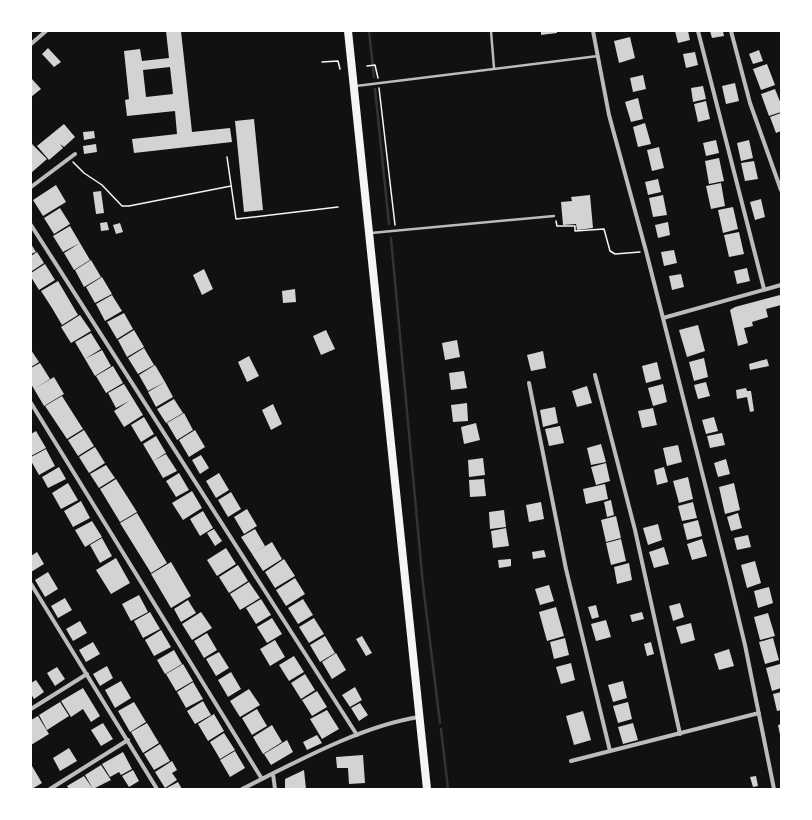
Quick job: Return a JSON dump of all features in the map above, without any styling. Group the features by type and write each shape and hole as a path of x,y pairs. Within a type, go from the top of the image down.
{"highway":[{"path":"348,31 427,789"}],"street":[{"path":"31,44 46,31"},
{"path":"592,31 609,115 646,251 729,578 774,789"},
{"path":"698,31 764,289"},
{"path":"731,31 750,103 781,190"},
{"path":"31,187 75,154"},
{"path":"31,225 357,735"},
{"path":"663,318 781,285"},
{"path":"595,375 635,530 680,734"},
{"path":"529,384 566,569 610,751"},
{"path":"31,402 262,779"},
{"path":"31,586 128,740 157,789"},
{"path":"31,709 87,674"},
{"path":"571,762 759,713"},
{"path":"242,789 357,735 400,720 420,717"},
{"path":"50,789 128,740"},
{"path":"273,774 275,789"}],"lane":[{"path":"491,31 494,68"},
{"path":"354,87 494,68 598,56"},
{"path":"369,234 554,216"}],"path":[{"path":"322,62 338,61 340,69"},
{"path":"367,66 376,65 396,231"},
{"path":"227,157 236,219 338,207"},
{"path":"69,159 84,173 102,185 122,206 129,206 231,186"},
{"path":"554,216 557,226 575,226 575,231 604,229 610,251 615,254 646,251"}],"building":[{"path":"166,31 181,31 192,132 230,128 232,142 134,153 132,139 177,134 175,111 127,116 125,100 129,99 124,51 140,49 142,61 169,58","holes":["170,67 173,94 146,97 143,70"]},
{"path":"541,31 557,31 557,33 541,35"},
{"path":"675,31 688,31 690,40 678,43"},
{"path":"710,31 723,31 724,36 712,38"},
{"path":"630,37 635,58 619,63 614,41"},
{"path":"48,48 61,62 54,67 42,54"},
{"path":"759,50 763,61 753,64 749,54"},
{"path":"695,52 698,65 686,68 683,54"},
{"path":"767,64 775,85 761,90 753,69"},
{"path":"643,75 646,89 633,92 630,78"},
{"path":"31,78 41,89 31,97"},
{"path":"735,83 739,101 726,104 722,86"},
{"path":"703,86 706,99 693,102 691,88"},
{"path":"775,89 781,104 781,112 769,116 761,94"},
{"path":"638,98 643,119 631,122 625,102"},
{"path":"706,101 710,119 698,122 694,104"},
{"path":"781,113 781,131 776,133 770,117"},
{"path":"254,119 263,210 244,212 235,121"},
{"path":"645,123 651,144 638,147 633,127"},
{"path":"64,124 75,137 64,147 60,144 63,148 49,160 37,146"},
{"path":"94,131 95,138 84,140 83,132"},
{"path":"716,140 719,153 706,156 703,143"},
{"path":"749,140 753,158 741,161 737,143"},
{"path":"32,144 47,159 31,173 31,145"},
{"path":"96,144 97,152 84,154 83,146"},
{"path":"659,147 664,168 652,171 647,150"},
{"path":"719,158 724,181 709,184 705,161"},
{"path":"754,161 758,179 745,181 741,163"},
{"path":"658,179 661,192 648,195 645,182"},
{"path":"721,183 725,206 711,209 706,186"},
{"path":"56,185 66,202 43,216 33,200"},
{"path":"101,191 104,213 96,214 93,192"},
{"path":"590,195 593,228 577,230 576,224 563,225 561,202 572,201 571,197"},
{"path":"663,195 667,215 653,217 649,198"},
{"path":"761,199 765,217 755,220 750,202"},
{"path":"733,207 738,229 723,233 718,210"},
{"path":"60,208 70,224 54,234 44,218"},
{"path":"107,222 109,230 101,231 100,223"},
{"path":"668,222 670,235 658,238 655,225"},
{"path":"120,223 123,232 116,234 113,225"},
{"path":"70,226 80,243 63,252 53,236"},
{"path":"739,232 744,254 729,257 724,235"},
{"path":"80,243 90,260 74,270 64,253"},
{"path":"31,244 36,252 31,254"},
{"path":"674,250 677,263 664,266 661,252"},
{"path":"37,252 44,263 32,271 31,256"},
{"path":"91,260 101,277 84,287 75,270"},
{"path":"45,264 55,280 39,290 31,277 31,273"},
{"path":"747,268 750,281 737,284 734,271"},
{"path":"204,269 213,289 202,295 193,275"},
{"path":"681,274 684,287 672,290 669,276"},
{"path":"102,277 112,294 95,303 86,287"},
{"path":"58,281 68,298 52,308 41,291"},
{"path":"295,289 296,302 283,303 282,291"},
{"path":"112,295 122,311 105,321 96,304"},
{"path":"780,295 781,305 766,309 768,317 752,322 753,326 744,328 748,343 738,346 730,310 735,307"},
{"path":"68,298 78,315 62,325 52,308"},
{"path":"124,313 133,329 117,339 107,322"},
{"path":"80,315 91,331 71,343 61,327"},
{"path":"698,325 705,351 687,357 679,330"},
{"path":"134,330 144,347 127,357 118,340"},
{"path":"326,330 335,349 321,355 313,336"},
{"path":"91,333 101,349 85,359 75,342"},
{"path":"457,340 460,357 445,360 442,343"},
{"path":"144,348 154,365 138,374 128,358"},
{"path":"31,350 39,362 31,367"},
{"path":"102,350 111,366 95,376 85,359"},
{"path":"543,351 546,368 531,371 527,355"},
{"path":"249,356 259,376 247,382 238,362"},
{"path":"704,358 708,377 694,381 689,362"},
{"path":"767,359 769,366 750,370 749,364"},
{"path":"657,362 661,379 646,383 642,366"},
{"path":"40,363 50,379 34,389 31,384 31,368"},
{"path":"155,365 165,382 148,391 139,375"},
{"path":"113,366 123,383 106,393 96,376"},
{"path":"464,371 467,388 451,390 449,373"},
{"path":"54,377 64,394 44,406 34,389"},
{"path":"165,382 173,397 156,407 148,392"},
{"path":"706,382 710,396 698,399 694,385"},
{"path":"124,384 143,415 124,427 114,411 129,401 116,408 108,393"},
{"path":"663,384 667,402 653,406 648,388"},
{"path":"587,386 592,403 577,407 572,391"},
{"path":"746,388 747,391 751,391 754,411 750,412 747,397 737,399 736,390"},
{"path":"62,396 83,429 67,439 45,406"},
{"path":"174,399 183,413 166,423 157,409"},
{"path":"467,403 468,421 453,422 451,405"},
{"path":"273,404 282,424 271,430 262,410"},
{"path":"555,407 558,423 543,427 540,410"},
{"path":"653,408 657,425 642,428 638,411"},
{"path":"184,413 193,430 177,440 167,423"},
{"path":"144,417 154,434 141,442 131,425"},
{"path":"714,417 718,431 706,434 702,420"},
{"path":"476,423 480,440 464,444 461,427"},
{"path":"560,426 564,443 549,446 545,429"},
{"path":"84,430 94,446 78,456 68,440"},
{"path":"195,430 205,447 189,457 179,440"},
{"path":"36,431 46,448 31,456 31,434"},
{"path":"722,433 725,445 710,448 707,436"},
{"path":"156,436 166,453 153,461 143,444"},
{"path":"601,444 606,462 591,465 587,448"},
{"path":"678,445 682,462 667,466 663,448"},
{"path":"95,447 105,463 89,473 79,457"},
{"path":"46,449 55,466 39,475 31,461 31,457"},
{"path":"166,454 177,471 163,478 153,461"},
{"path":"201,455 209,468 200,474 192,460"},
{"path":"483,458 485,475 469,477 468,460"},
{"path":"726,459 730,474 718,477 714,463"},
{"path":"606,463 610,481 596,485 591,467"},
{"path":"106,465 115,478 99,488 90,474"},
{"path":"59,467 66,479 48,488 42,477"},
{"path":"664,467 668,482 657,485 654,470"},
{"path":"179,473 189,490 176,497 166,481"},
{"path":"219,473 229,490 216,498 206,481"},
{"path":"688,477 693,499 679,503 673,481"},
{"path":"116,479 137,512 120,522 100,489"},
{"path":"484,479 486,496 470,497 469,480"},
{"path":"68,483 78,500 61,509 52,493"},
{"path":"734,483 740,510 725,514 719,487"},
{"path":"605,484 608,499 586,504 583,489"},
{"path":"192,491 202,508 183,520 172,503"},
{"path":"231,492 241,509 228,517 218,500"},
{"path":"611,500 614,515 607,517 604,502"},
{"path":"81,501 90,518 73,527 64,511"},
{"path":"541,502 544,519 529,522 526,505"},
{"path":"693,502 697,518 682,521 678,506"},
{"path":"247,509 257,526 244,534 234,517"},
{"path":"504,510 506,527 490,529 489,512"},
{"path":"203,511 213,528 200,536 190,519"},
{"path":"137,513 167,563 151,573 120,523"},
{"path":"738,513 742,528 731,531 727,517"},
{"path":"616,516 621,538 606,542 601,520"},
{"path":"698,520 702,536 687,540 683,524"},
{"path":"92,521 102,537 85,547 75,530"},
{"path":"658,524 662,540 648,545 643,528"},
{"path":"506,528 509,546 493,548 491,531"},
{"path":"214,529 222,541 215,546 207,533"},
{"path":"255,529 265,546 252,554 241,537"},
{"path":"748,535 751,547 737,550 734,538"},
{"path":"102,538 112,556 100,563 90,545"},
{"path":"621,539 626,561 611,565 606,543"},
{"path":"702,539 707,556 692,560 687,544"},
{"path":"272,542 282,559 263,571 252,554"},
{"path":"664,547 669,564 654,568 649,552"},
{"path":"226,548 236,564 217,576 207,560"},
{"path":"544,550 546,557 533,559 532,552"},
{"path":"37,552 44,564 31,572 31,556"},
{"path":"116,558 130,583 111,594 96,570"},
{"path":"284,559 295,576 275,588 265,572"},
{"path":"511,559 511,566 499,568 498,560"},
{"path":"755,561 761,583 747,588 741,565"},
{"path":"171,562 191,596 171,608 151,574"},
{"path":"629,563 632,580 617,584 614,567"},
{"path":"238,565 248,581 229,593 219,577"},
{"path":"48,572 58,589 45,597 35,580"},
{"path":"295,578 305,594 286,606 276,590"},
{"path":"249,582 260,598 240,610 230,594"},
{"path":"549,585 554,601 540,605 535,589"},
{"path":"769,587 773,603 758,608 754,591"},
{"path":"139,595 148,612 131,621 122,604"},
{"path":"65,598 72,610 58,618 51,606"},
{"path":"261,599 271,615 256,624 246,608"},
{"path":"303,599 313,615 298,624 288,608"},
{"path":"188,600 196,613 181,622 174,609"},
{"path":"680,603 684,617 673,621 669,606"},
{"path":"596,605 599,617 592,619 588,607"},
{"path":"556,607 564,636 547,641 539,612"},
{"path":"150,612 160,629 143,638 134,621"},
{"path":"201,612 212,628 192,640 182,624"},
{"path":"642,612 644,619 632,622 630,615"},
{"path":"768,613 775,636 760,640 754,617"},
{"path":"272,618 282,634 267,643 257,627"},
{"path":"314,618 324,634 309,643 299,627"},
{"path":"606,620 611,637 596,641 591,624"},
{"path":"80,621 87,633 73,641 66,629"},
{"path":"691,623 695,640 681,644 676,627"},
{"path":"161,630 171,647 154,656 145,640"},
{"path":"207,633 217,650 204,658 194,641"},
{"path":"325,636 335,653 320,662 310,645"},
{"path":"362,636 372,653 366,656 356,639"},
{"path":"565,638 569,655 554,659 550,642"},
{"path":"773,638 779,660 765,664 759,642"},
{"path":"275,640 285,657 270,666 260,649"},
{"path":"93,642 100,654 86,662 79,650"},
{"path":"651,642 654,654 647,656 644,644"},
{"path":"729,649 734,666 719,670 714,654"},
{"path":"174,650 182,664 165,674 157,660"},
{"path":"219,652 229,668 216,676 206,659"},
{"path":"336,653 346,670 332,679 322,662"},
{"path":"294,656 304,672 289,681 279,665"},
{"path":"571,663 575,680 561,684 556,667"},
{"path":"183,664 193,681 176,691 166,674"},
{"path":"780,664 781,688 772,691 766,668"},
{"path":"107,666 113,678 100,686 93,674"},
{"path":"57,667 65,679 55,686 47,673"},
{"path":"231,672 241,689 228,697 218,680"},
{"path":"305,674 315,690 301,699 291,683"},
{"path":"36,680 44,692 34,699 31,694 31,683"},
{"path":"121,681 131,698 115,708 105,690"},
{"path":"623,681 627,698 613,702 608,685"},
{"path":"193,682 203,699 186,708 177,692"},
{"path":"355,687 362,700 350,707 342,695"},
{"path":"83,688 100,716 91,722 83,709 71,717 61,701"},
{"path":"249,689 260,705 240,717 230,701"},
{"path":"317,691 327,707 312,716 302,700"},
{"path":"781,692 781,710 777,711 773,694"},
{"path":"203,701 211,715 195,724 187,711"},
{"path":"60,702 69,716 47,730 39,715"},
{"path":"134,702 146,722 130,732 118,711"},
{"path":"628,702 632,719 618,723 613,706"},
{"path":"360,703 368,715 359,721 351,708"},
{"path":"257,709 267,726 252,735 242,718"},
{"path":"327,710 339,729 322,739 310,719"},
{"path":"583,711 591,740 574,745 566,716"},
{"path":"214,714 224,731 208,741 198,724"},
{"path":"38,716 49,734 31,745 31,720"},
{"path":"103,723 113,739 101,746 91,730"},
{"path":"147,723 159,743 143,753 131,732"},
{"path":"633,723 638,740 623,744 618,727"},
{"path":"781,724 781,735 780,735 778,725"},
{"path":"272,725 282,742 263,754 253,737"},
{"path":"224,733 235,750 220,759 210,742"},
{"path":"317,735 322,743 307,750 303,742"},
{"path":"287,740 293,752 271,765 264,754"},
{"path":"160,744 170,761 154,770 144,754"},
{"path":"69,748 77,761 60,771 53,758"},
{"path":"235,751 245,768 230,777 220,760"},
{"path":"123,752 132,769 121,775 119,772 110,777 102,764"},
{"path":"363,755 365,783 349,784 348,768 337,768 336,757"},
{"path":"172,761 177,770 172,773 177,780 165,788 155,772"},
{"path":"101,765 111,780 93,789 85,775"},
{"path":"31,766 42,783 32,789 31,788"},
{"path":"133,770 139,781 129,787 122,776"},
{"path":"304,770 306,789 285,789 285,779"},
{"path":"84,776 93,789 69,789 67,786"},
{"path":"756,776 758,786 753,787 750,777"},
{"path":"178,782 182,789 165,789"}],"waterway":[{"path":"369,31 374,77"},
{"path":"375,89 389,224"},
{"path":"391,238 423,585 440,723"},
{"path":"441,729 448,789"}]}
